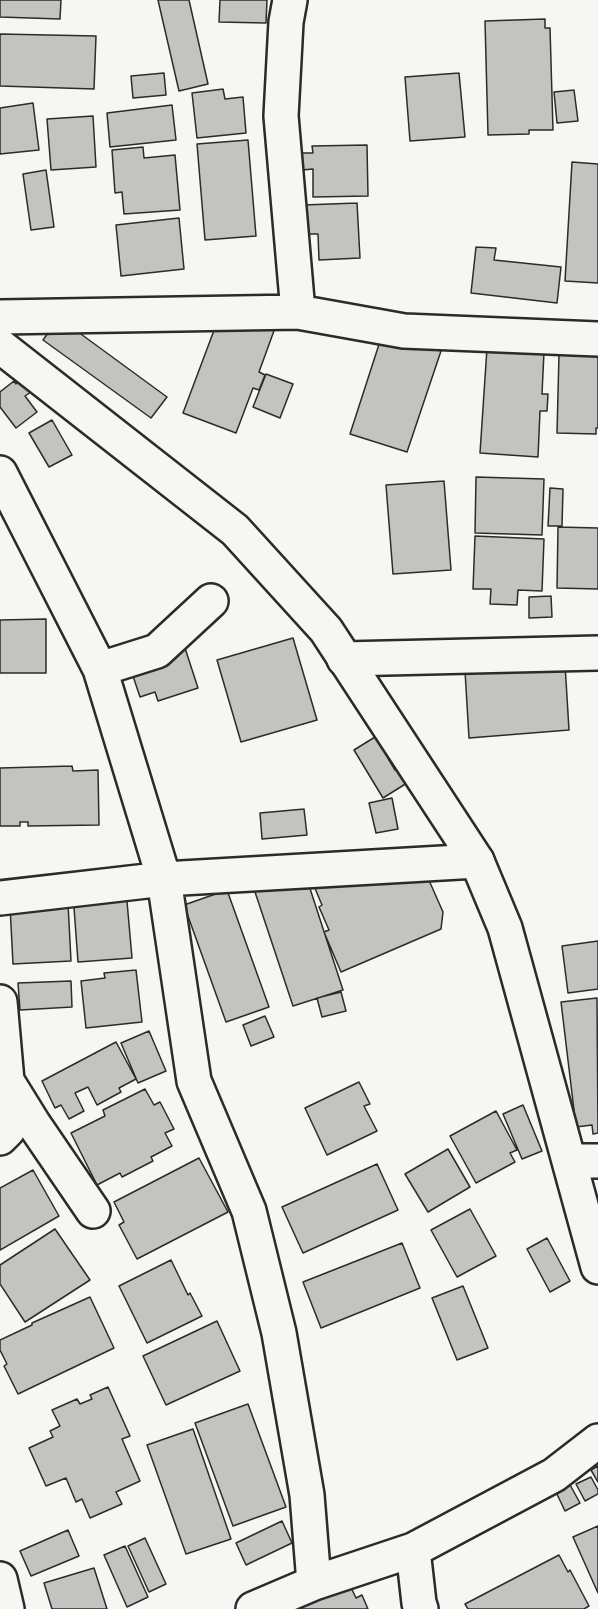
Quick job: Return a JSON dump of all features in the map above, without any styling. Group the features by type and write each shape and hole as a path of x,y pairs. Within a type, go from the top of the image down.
{"street":[{"path":"290,0 286,22 281,116 298,312"},
{"path":"0,317 298,312 404,331 598,339"},
{"path":"0,346 235,530 326,630 477,861 505,928 584,1161 598,1267"},
{"path":"0,473 100,669 164,879 194,1081 249,1210 279,1333 307,1495 314,1583"},
{"path":"100,669 157,651 211,602"},
{"path":"344,659 598,653"},
{"path":"0,898 164,879 477,861"},
{"path":"0,1002 7,1080 8,1130 0,1138"},
{"path":"7,1080 33,1123 93,1211"},
{"path":"253,1609 314,1583 413,1550 554,1475 598,1441"},
{"path":"413,1550 421,1609"},
{"path":"0,1579 7,1609"}],"building":[{"path":"0,0 61,0 60,19 0,17"},
{"path":"158,0 189,0 208,84 179,91"},
{"path":"220,0 267,0 266,23 219,22"},
{"path":"545,19 545,28 550,28 553,130 529,130 529,134 488,135 485,21"},
{"path":"0,34 96,36 94,89 0,86"},
{"path":"164,73 166,95 133,98 131,76"},
{"path":"459,73 465,137 410,141 405,77"},
{"path":"223,89 225,99 243,97 246,133 197,138 192,93"},
{"path":"574,90 578,121 557,123 554,92"},
{"path":"33,103 39,150 0,154 0,108"},
{"path":"172,105 176,140 110,147 107,113"},
{"path":"93,116 96,167 51,170 47,119"},
{"path":"248,140 256,236 205,240 197,144"},
{"path":"367,145 368,196 313,197 313,169 302,170 302,153 313,153 312,146"},
{"path":"143,147 144,158 175,155 180,210 124,214 122,192 115,193 112,150"},
{"path":"572,162 598,164 598,283 565,281"},
{"path":"46,170 54,227 31,230 23,174"},
{"path":"357,203 360,258 319,260 318,234 304,234 303,205"},
{"path":"179,218 184,269 121,276 116,225"},
{"path":"476,247 496,248 494,260 561,267 557,303 471,293"},
{"path":"222,309 275,328 259,372 265,375 259,390 253,388 236,433 183,413"},
{"path":"59,318 167,397 151,418 43,340"},
{"path":"383,332 441,351 407,452 350,434"},
{"path":"487,348 544,352 542,394 548,394 547,411 540,411 538,457 480,453"},
{"path":"559,354 598,356 598,428 596,428 596,434 557,433"},
{"path":"266,374 293,384 280,418 253,407"},
{"path":"21,380 31,392 25,396 37,412 16,428 0,407 0,392 14,381 16,384"},
{"path":"52,420 72,455 49,467 29,433"},
{"path":"476,477 544,479 542,535 475,533"},
{"path":"444,481 451,570 393,574 386,485"},
{"path":"550,488 563,489 562,526 548,526"},
{"path":"558,527 598,528 598,589 557,588"},
{"path":"475,536 544,539 542,591 518,590 517,605 490,604 491,589 473,589"},
{"path":"551,596 552,617 529,618 529,597"},
{"path":"46,619 46,673 0,673 0,620"},
{"path":"293,638 317,720 241,742 217,660"},
{"path":"184,645 198,688 158,701 155,692 140,697 129,664"},
{"path":"565,664 569,730 469,738 465,671"},
{"path":"375,737 379,743 385,740 393,755 388,758 395,770 399,768 407,783 383,798 354,750"},
{"path":"72,766 73,771 98,770 99,825 28,826 28,822 20,822 20,826 0,826 0,768"},
{"path":"392,798 398,829 376,833 369,803"},
{"path":"304,809 307,835 262,839 260,813"},
{"path":"302,864 343,990 293,1006 251,880"},
{"path":"424,869 443,912 441,929 341,972 324,932 329,930 311,879"},
{"path":"126,890 132,958 78,962 73,894"},
{"path":"227,890 269,1007 226,1022 184,905"},
{"path":"68,903 71,961 13,964 10,906"},
{"path":"598,941 598,989 568,993 562,946"},
{"path":"136,970 142,1022 86,1028 81,981 105,978 104,973"},
{"path":"71,981 72,1007 20,1010 18,983"},
{"path":"341,992 346,1011 322,1017 317,998"},
{"path":"597,998 598,1133 593,1134 592,1125 576,1127 561,1002"},
{"path":"265,1016 274,1037 251,1046 243,1025"},
{"path":"149,1031 166,1071 138,1083 121,1043"},
{"path":"116,1042 136,1079 119,1088 121,1092 97,1105 88,1087 75,1093 84,1111 69,1119 61,1105 55,1108 42,1081"},
{"path":"359,1082 370,1104 364,1106 377,1131 327,1155 305,1108"},
{"path":"145,1089 154,1105 160,1102 174,1129 165,1133 172,1146 151,1157 153,1161 122,1177 120,1173 97,1185 71,1133 105,1116 103,1110"},
{"path":"523,1105 542,1151 522,1159 503,1114"},
{"path":"496,1111 517,1150 510,1153 515,1162 476,1183 450,1136"},
{"path":"448,1149 470,1187 428,1212 405,1174"},
{"path":"199,1158 228,1212 137,1259 119,1225 124,1222 114,1202"},
{"path":"377,1164 398,1210 303,1253 282,1207"},
{"path":"33,1170 59,1216 0,1250 0,1188"},
{"path":"470,1209 496,1256 457,1277 431,1230"},
{"path":"55,1229 90,1280 25,1322 0,1284 0,1265"},
{"path":"547,1238 570,1281 550,1292 527,1249"},
{"path":"402,1243 420,1288 321,1328 303,1282"},
{"path":"171,1260 188,1295 190,1293 202,1316 147,1343 119,1286"},
{"path":"463,1286 488,1348 457,1360 432,1298"},
{"path":"90,1297 114,1348 18,1394 4,1366 7,1364 0,1350 0,1340"},
{"path":"217,1321 240,1371 166,1405 143,1356"},
{"path":"108,1387 130,1436 122,1439 140,1481 116,1492 122,1504 90,1518 82,1499 76,1502 66,1478 46,1486 29,1448 53,1437 50,1431 60,1426 52,1410 77,1399 80,1404 92,1399 90,1395"},
{"path":"248,1404 286,1507 233,1526 195,1423"},
{"path":"193,1429 231,1539 186,1554 147,1445"},
{"path":"598,1466 598,1482 591,1470"},
{"path":"591,1477 598,1494 585,1501 576,1484"},
{"path":"569,1483 580,1503 565,1511 555,1490"},
{"path":"282,1521 292,1543 246,1565 236,1543"},
{"path":"598,1526 598,1593 573,1537"},
{"path":"68,1530 79,1556 31,1576 20,1551"},
{"path":"145,1538 166,1584 149,1592 128,1546"},
{"path":"125,1546 148,1597 127,1607 104,1555"},
{"path":"559,1555 568,1572 570,1570 589,1606 584,1609 468,1609 465,1604"},
{"path":"94,1568 107,1609 52,1609 44,1583"},
{"path":"348,1581 356,1598 362,1595 368,1609 283,1609"}]}
